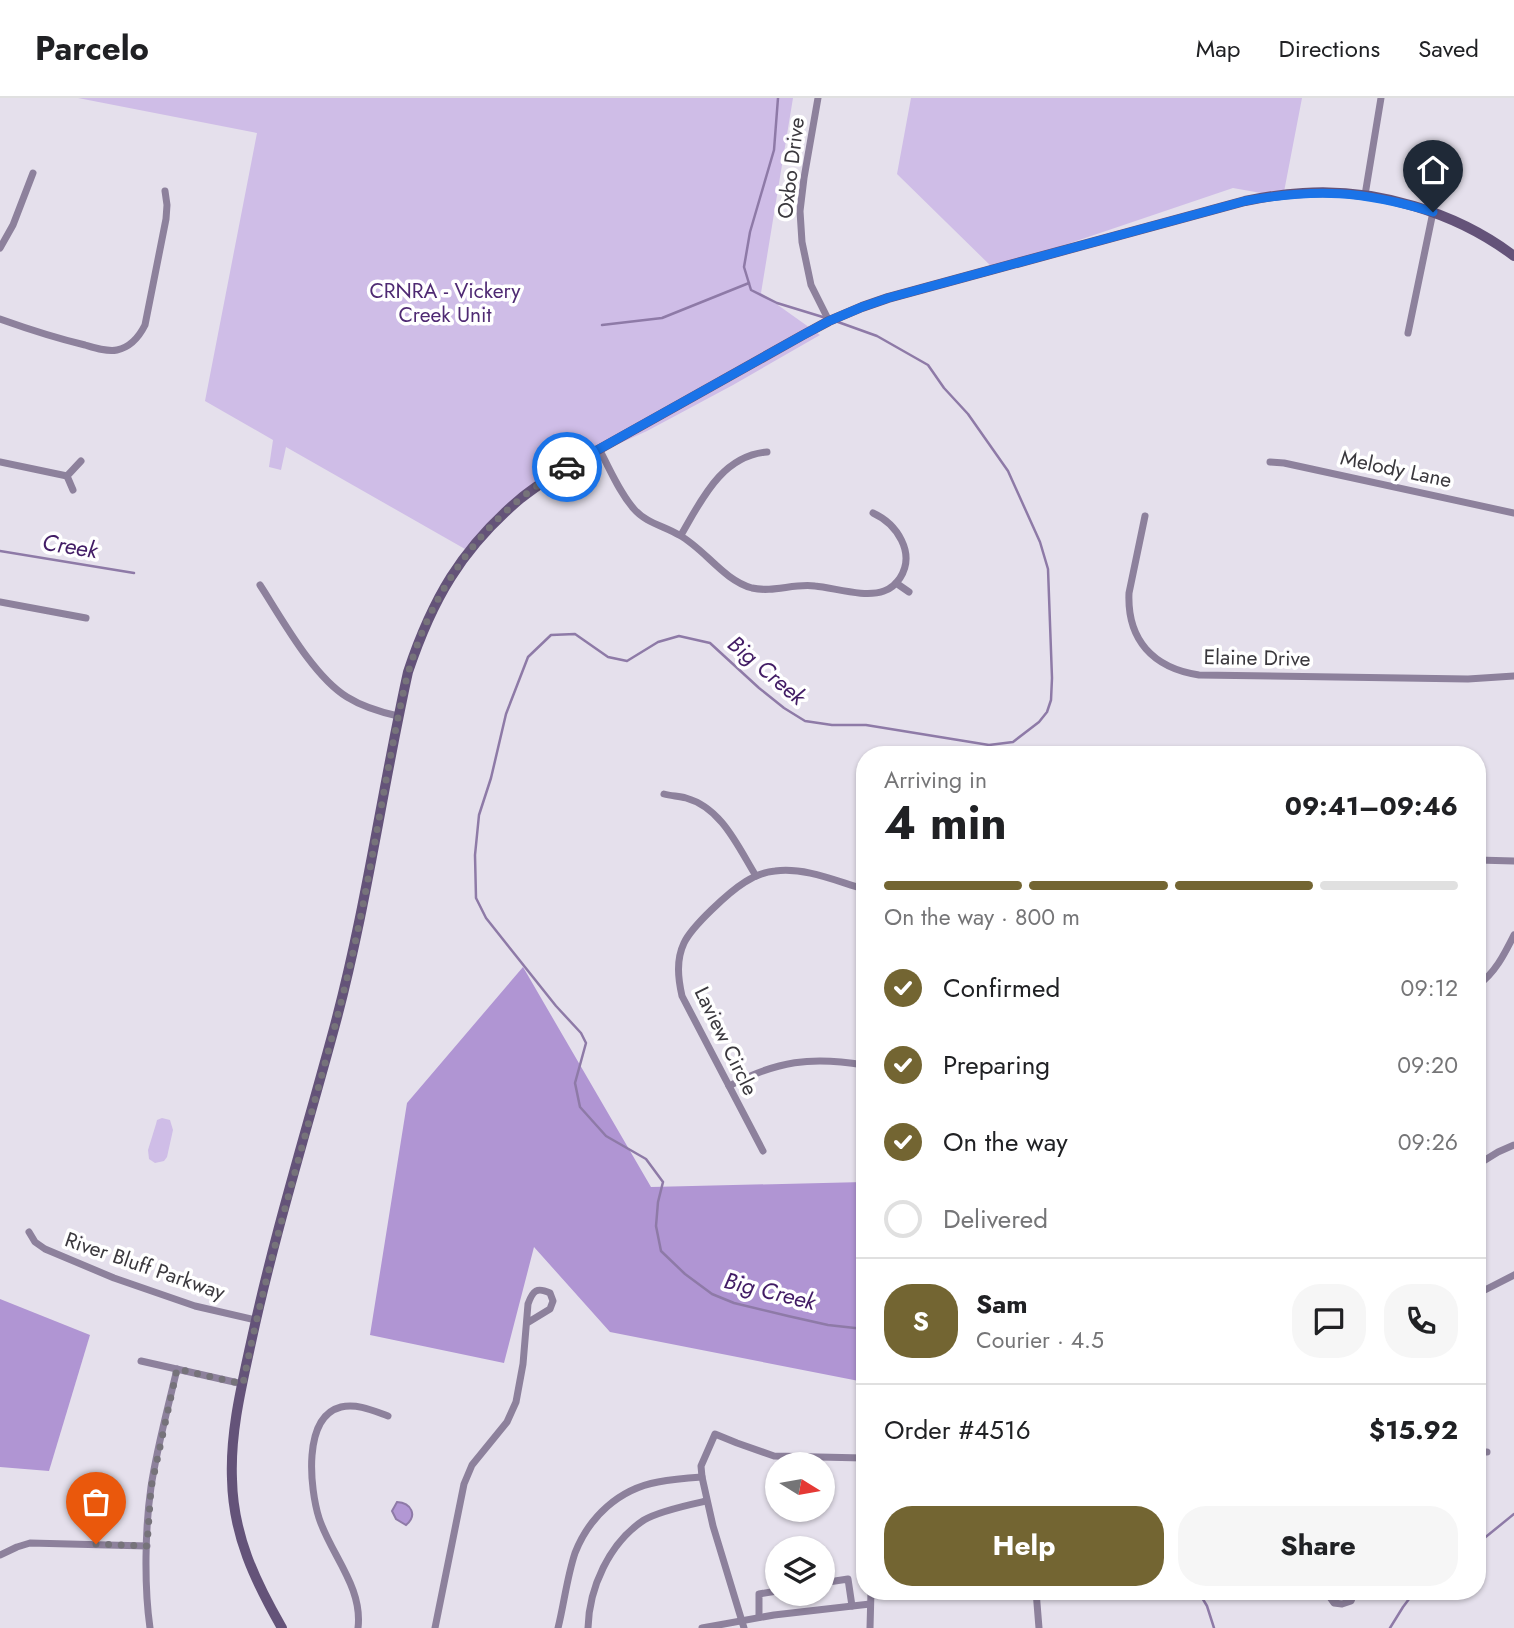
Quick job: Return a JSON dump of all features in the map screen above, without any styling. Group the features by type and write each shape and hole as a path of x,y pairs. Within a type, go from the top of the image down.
{"street":[{"name":"Oxbo Drive","path":"818,98 800,211 802,242 811,285 829,321"},
{"path":"1365,195 1381,98"},
{"path":"0,248 13,225 33,173"},
{"path":"0,319 103,350 117,350 129,346 139,337 145,325 166,219 166,191"},
{"path":"282,1628 248,1562 233,1501 232,1457 243,1384 274,1244 348,973 408,672 421,633 439,596 464,557 491,526 521,498 555,474 829,321 888,298 1245,201 1305,192 1365,195 1433,212 1475,232 1514,256"},
{"path":"1409,334 1433,212"},
{"path":"599,449 635,511 650,522 681,535 732,578 754,588 771,590 812,585 871,594 884,591 902,575 906,556 900,536 887,522 873,513"},
{"path":"681,535 708,489 721,474 747,456 767,452"},
{"path":"67,476 81,461"},
{"name":"Melody Lane","path":"1270,461 1514,513"},
{"path":"0,462 67,476"},
{"path":"67,476 73,490"},
{"name":"Elaine Drive","path":"1145,516 1129,593 1130,618 1138,637 1165,666 1182,673 1199,675 1468,679 1514,676"},
{"path":"896,583 909,592"},
{"path":"260,585 329,684 361,705 398,716"},
{"path":"0,602 86,618"},
{"path":"664,794 688,798 713,812 756,876"},
{"path":"1486,860 1514,861"},
{"name":"Laview Circle","path":"763,1151 682,996 678,980 678,962 683,945 694,928 736,888 756,876 776,870 797,870 856,887"},
{"path":"1486,978 1499,965 1514,935"},
{"path":"729,1086 751,1075 793,1062 816,1060 856,1064"},
{"path":"1486,1159 1514,1145"},
{"name":"River Bluff Parkway","path":"29,1232 35,1242 45,1249 114,1278 195,1306 256,1320"},
{"path":"1486,1289 1514,1275"},
{"path":"435,1628 464,1485 472,1465 507,1422 516,1402 531,1294 536,1290 550,1293 553,1301 550,1309 527,1323"},
{"path":"141,1361 243,1384"},
{"path":"150,1628 146,1596 151,1488 177,1369"},
{"path":"358,1628 358,1610 352,1584 332,1550 318,1515 313,1484 313,1453 321,1423 334,1410 357,1406 388,1416"},
{"path":"744,1625 706,1501 702,1477 701,1466 715,1434 774,1455 856,1458"},
{"path":"558,1628 575,1556 596,1517 614,1500 634,1489 657,1482 702,1477"},
{"path":"588,1628 592,1597 600,1575 625,1537 645,1520 706,1501"},
{"path":"0,1555 30,1544 147,1546"},
{"path":"835,1581 848,1579 852,1606"},
{"path":"759,1617 759,1594 765,1593"},
{"path":"870,1600 870,1628"},
{"path":"1037,1600 1039,1628"},
{"path":"1332,1600 1342,1604 1350,1600"},
{"path":"702,1628 744,1625 759,1617 870,1604"}],"green space":[{"name":"CRNRA - Vickery Creek Unit","path":"78,98 793,98 761,293 820,335 647,431 585,459 522,493 465,549 286,447 281,470 269,467 273,440 205,401 257,133"},
{"path":"911,98 1302,98 1283,197 1233,188 1029,257 996,271 897,174"},
{"path":"157,1120 170,1120 173,1130 167,1157 164,1161 155,1163 149,1159 148,1150"}],"shaded area":[{"path":"523,967 651,1187 856,1182 856,1380 610,1332 534,1247 504,1363 370,1335 407,1103"},
{"path":"0,1299 90,1335 49,1471 0,1467"},
{"path":"397,1502 411,1510 412,1517 406,1525 396,1519 392,1511"}],"waterway":[{"name":"Big Creek","path":"778,98 774,150 750,232 744,267 751,290 777,303 826,318"},
{"path":"602,325 662,318 749,283"},
{"name":"Big Creek","path":"838,322 877,336 928,365 944,388 968,414 1008,471 1040,542 1048,569 1052,678 1051,700 1047,712 1039,722 1013,742 989,745 866,725 832,725 805,721 759,688 710,643 679,636 658,642 627,661 608,657 575,634 551,635 528,657 506,714 479,815 475,855 476,898 486,918 581,1033 586,1043 575,1083 580,1107 606,1136 646,1159 663,1182 656,1226 661,1251 685,1274 712,1294 734,1303 828,1325 856,1328"},
{"name":"Creek","path":"0,551 134,573"},
{"path":"1486,1537 1514,1514"},
{"name":"Big Creek","path":"1203,1600 1214,1628"},
{"path":"1390,1628 1408,1600"}],"way so far":[{"path":"96,1544 147,1546 153,1474 177,1369 243,1384 272,1255 348,973 403,694 421,633 451,576 491,526 521,498 567,467"}],"route":[{"path":"567,467 829,321 888,298 1245,201 1277,195 1305,192 1365,195 1433,212"}]}
